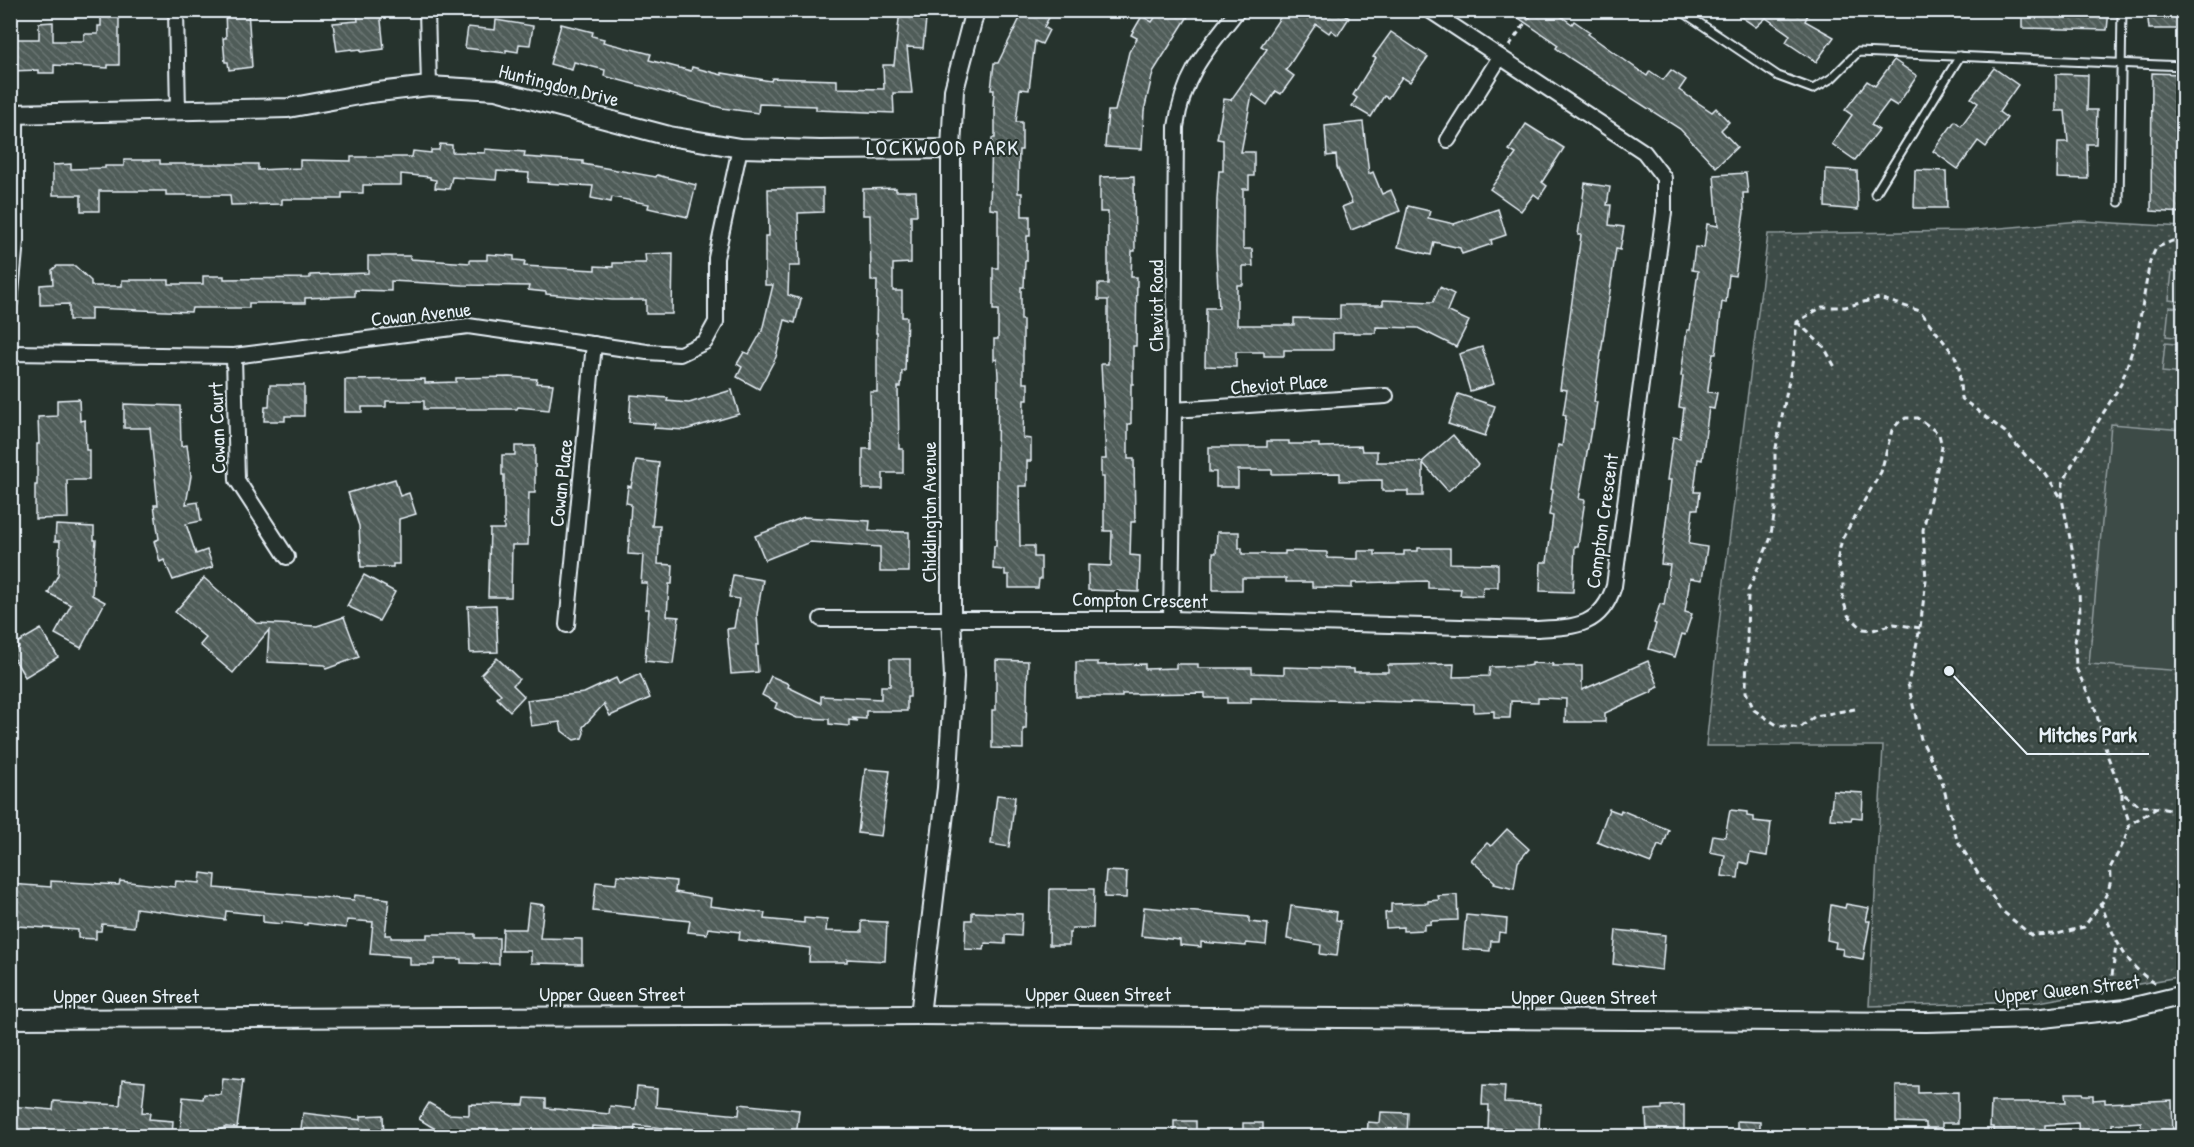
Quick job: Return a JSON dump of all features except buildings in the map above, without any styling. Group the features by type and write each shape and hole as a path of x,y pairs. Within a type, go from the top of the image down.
{"street":[{"path":"176,10 178,112"},
{"path":"427,10 429,86"},
{"name":"Chiddington Avenue","path":"920,1015 947,788 954,676 951,618 951,149 954,90 975,10"},
{"name":"Cheviot Road","path":"1171,619 1176,127 1180,102 1190,75 1238,10"},
{"name":"Compton Crescent","path":"821,618 1171,619 1535,629 1572,627 1594,619 1609,602 1614,586 1664,212 1664,178 1644,152 1503,53 1429,10"},
{"path":"1448,140 1503,53"},
{"name":"Huntingdon Drive","path":"13,114 288,108 370,93 429,86 496,90 669,136 740,148 951,149"},
{"path":"10,303 16,241 13,114"},
{"name":"Cowan Avenue","path":"10,353 234,356 468,326 647,352 680,354 705,342 716,322 716,258 740,148"},
{"name":"Cowan Place","path":"567,625 594,344"},
{"name":"Cowan Court","path":"234,356 237,480 287,557"},
{"name":"Cheviot Place","path":"1174,410 1386,396"},
{"name":"Upper Queen Street","path":"10,1019 920,1015 1926,1022 2045,1018 2126,1009 2184,995"}],"lane":[{"path":"1680,10 1778,76 1814,89 1832,78 1858,52 2184,66"},
{"path":"2119,202 2122,10"},
{"path":"1875,194 1960,56"}],"path":[{"path":"1503,53 1534,10"},
{"path":"2155,983 2145,978 2116,944 2101,904 2112,879 2110,868 2124,842 2130,824 2095,708 2076,668 2075,642 2080,612 2079,593 2062,499 2063,483 2074,461 2121,384 2137,336 2150,261 2156,248 2172,241 2184,242"},
{"path":"1797,322 1822,307 1845,307 1879,298 1920,311 1955,356 1959,368 1961,398 2005,432 2045,473 2062,499"},
{"path":"1797,322 1824,347 1836,369"},
{"path":"1797,322 1794,359 1776,453 1775,510 1770,540 1748,591 1746,692 1754,710 1776,725 1800,728 1815,716 1855,710"},
{"path":"1920,628 1894,624 1873,630 1863,629 1848,615 1843,600 1843,581 1837,561 1842,539 1881,472 1892,430 1906,418 1918,418 1939,434 1942,447 1923,530 1926,580 1920,628 1908,684 1921,740 1942,781 1957,840 2000,909 2031,935 2057,934 2084,927 2103,901"},
{"path":"2122,793 2138,805 2171,810 2184,815"},
{"path":"2130,824 2157,808"},
{"path":"2102,994 2112,976 2116,944"}],"shaded area":[{"path":"2081,221 2183,227 2183,976 2039,1002 1869,1006 1883,746 1706,746 1722,597 1768,234 1966,231"},
{"path":"2172,271 2183,272 2183,302 2169,300"},
{"path":"2169,307 2183,308 2183,338 2166,336"},
{"path":"2165,343 2183,345 2183,374 2162,372"},
{"path":"2111,424 2183,430 2183,671 2089,664"}],"place":[{"name":"Mitches Park","path":"1949,671"}],"district":[{"name":"LOCKWOOD PARK","path":"943,148"}]}
